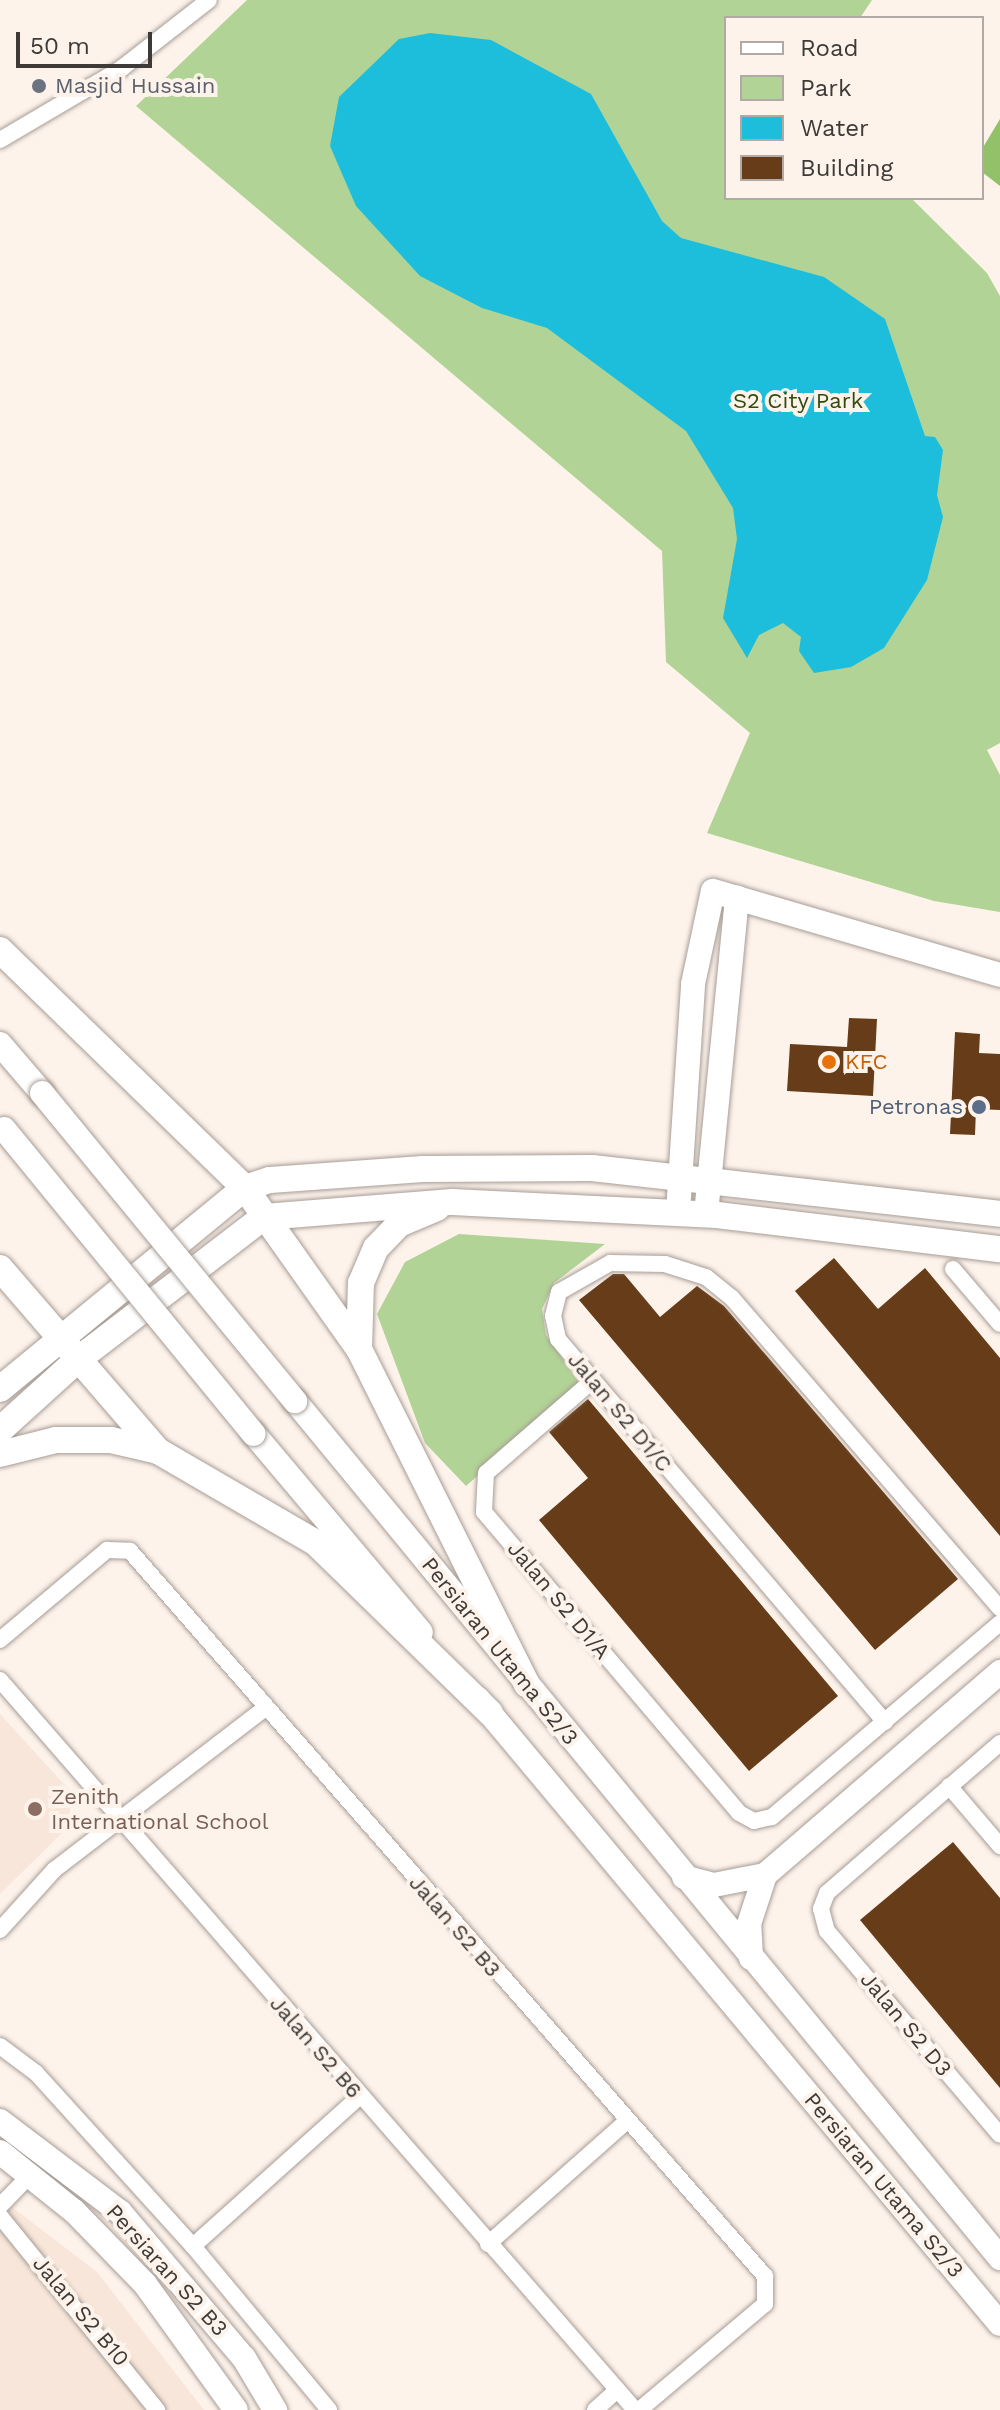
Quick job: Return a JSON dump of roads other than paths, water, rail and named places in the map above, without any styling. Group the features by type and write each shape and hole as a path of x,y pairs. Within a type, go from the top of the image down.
{"main road":[{"path":"725,894 1000,975"},
{"path":"678,1212 693,984 725,894"},
{"path":"706,1214 725,894"},
{"path":"0,950 245,1188 359,1349 527,1684"},
{"name":"Persiaran Utama S2/3","path":"0,1044 1000,2258"},
{"name":"Persiaran Utama S2/3","path":"2,1127 254,1434 1000,2324"},
{"path":"0,1389 245,1188 423,1169 679,1173 911,1209 1000,1214"},
{"path":"359,1349 361,1283 376,1248 399,1224 452,1202"},
{"path":"0,1430 76,1361 264,1217 452,1202 706,1214 1000,1249"},
{"path":"0,1268 76,1361 158,1451"},
{"path":"0,1454 56,1440 111,1440 158,1451 316,1543 490,1713"},
{"path":"684,1877 725,1885 765,1875 1000,1672"},
{"path":"751,1958 749,1924 765,1875"},
{"name":"Persiaran S2 B3","path":"0,2121 120,2212 244,2358 275,2410"},
{"name":"Persiaran S2 B3","path":"0,2152 30,2175 145,2284 236,2410"}],"street":[{"path":"0,140 122,68 209,0"},
{"name":"Jalan S2 D1/C","path":"885,1722 558,1339 553,1316 559,1292 610,1263 665,1264 706,1277 732,1298 1000,1608"},
{"path":"953,1269 1000,1324"},
{"name":"Jalan S2 D1/A","path":"592,1381 486,1473 484,1512 754,1821 772,1817 885,1722"},
{"name":"Jalan S2 B3","path":"0,1640 118,1545 765,2276 771,2292 637,2410"},
{"path":"885,1722 1000,1623"},
{"name":"Jalan S2 B6","path":"0,1680 488,2244 637,2410"},
{"path":"0,1930 54,1870 265,1708"},
{"path":"1000,1743 949,1786 1000,1846"},
{"name":"Jalan S2 D3","path":"949,1786 827,1893 821,1909 827,1931 1000,2135"},
{"path":"0,2046 36,2073 193,2246 329,2410"},
{"path":"193,2246 360,2096"},
{"path":"488,2244 626,2122"},
{"path":"0,2206 30,2175"},
{"name":"Jalan S2 B10","path":"0,2216 157,2410"},
{"path":"595,2410 617,2390"}],"water":[{"path":"430,33 491,40 591,94 662,221 681,238 824,277 885,319 925,436 935,437 943,450 937,495 943,517 927,580 884,648 851,667 814,673 799,651 801,637 783,623 759,635 747,658 723,618 737,539 733,508 686,431 547,328 482,308 420,276 356,206 330,146 339,97 399,39"}],"place":[{"name":"Masjid Hussain","path":"39,86"},
{"name":"KFC","path":"829,1062"},
{"name":"Petronas","path":"979,1107"},
{"name":"Zenith International School","path":"35,1809"}],"park label":[{"name":"S2 City Park","path":"798,401"}]}
